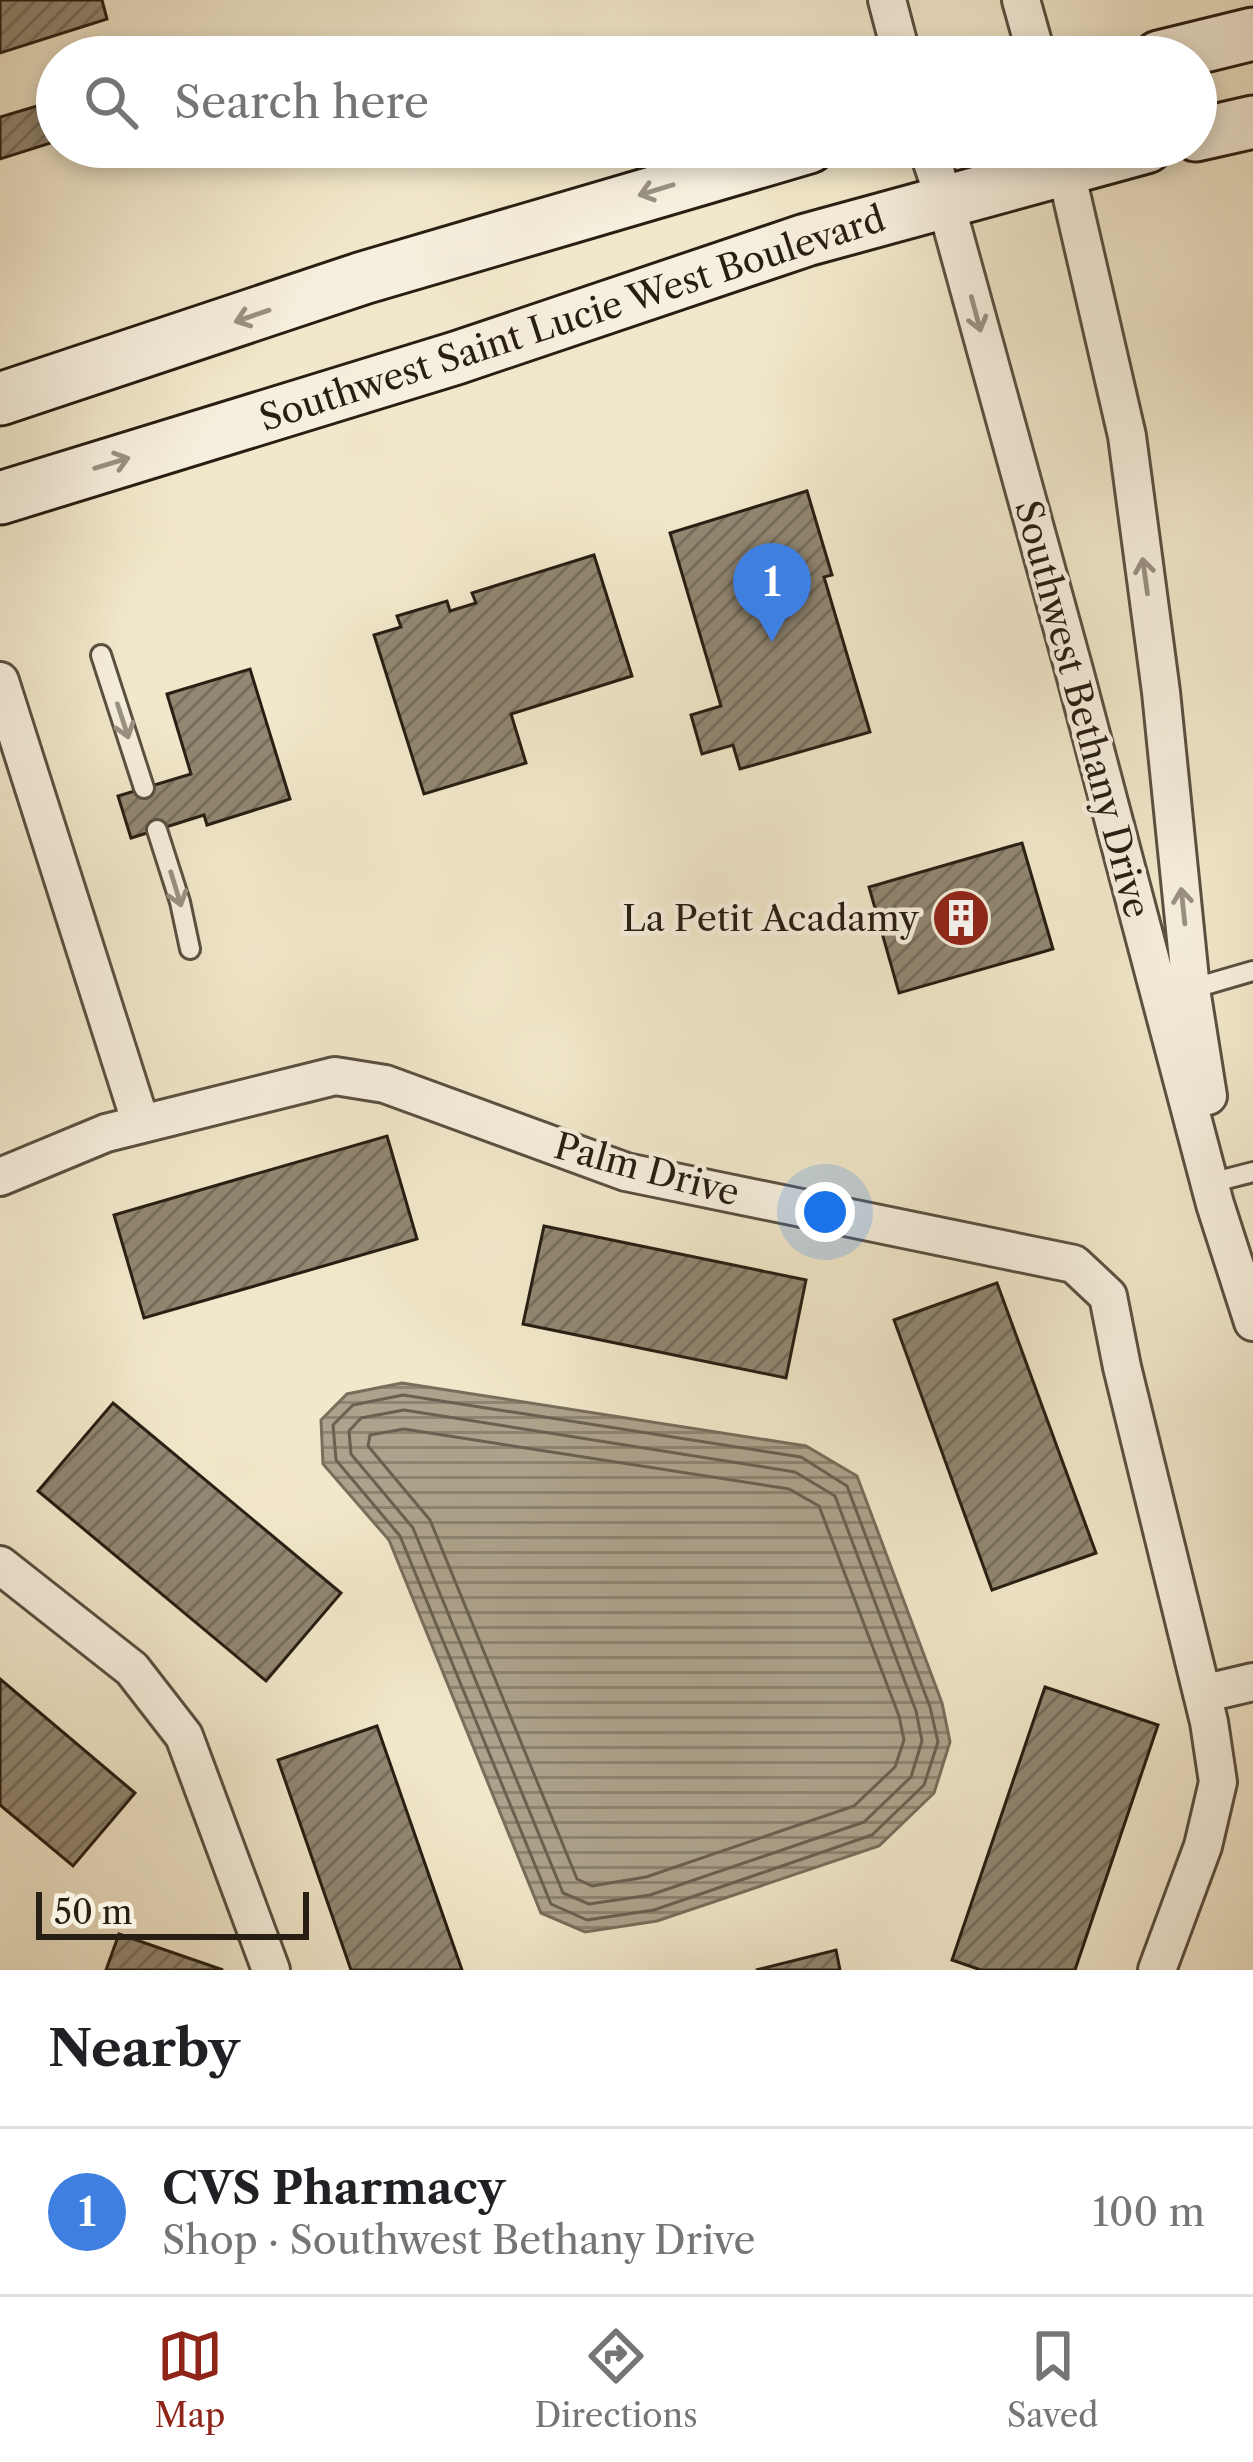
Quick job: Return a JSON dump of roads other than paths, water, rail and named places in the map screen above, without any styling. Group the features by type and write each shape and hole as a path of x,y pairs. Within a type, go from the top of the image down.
{"main road":[{"path":"1217,43 1253,34"},
{"path":"1217,130 1253,122"},
{"path":"0,399 363,278 738,168"},
{"name":"Southwest Saint Lucie West Boulevard","path":"0,498 456,358 806,240 945,201 1034,168"},
{"path":"0,433 194,335"}],"street":[{"path":"887,0 896,36"},
{"path":"1021,0 1031,36"},
{"name":"Southwest Bethany Drive","path":"934,168 1074,670 1215,1204 1244,1278"},
{"name":"Southwest Bethany Drive","path":"1065,168 1126,436 1161,692 1191,989 1238,1176 1244,1278 1253,1322"},
{"path":"0,681 141,1124"},
{"name":"Palm Drive","path":"0,1177 106,1133 335,1076 385,1084 626,1172 1074,1264 1108,1296 1202,1694 1218,1782 1203,1846 1157,1970"},
{"path":"0,1565 132,1669 184,1736 271,1970"},
{"path":"1202,1694 1253,1682"}],"lane":[{"path":"101,655 144,788"},
{"path":"157,830 190,950"},
{"path":"1191,989 1253,971"}],"water":[{"path":"402,1383 806,1446 857,1476 942,1703 950,1742 934,1793 879,1846 657,1921 585,1932 541,1913 389,1540 323,1464 321,1420 347,1394"}],"place":[{"name":"CVS Pharmacy","path":"772,642"},
{"name":"La Petit Acadamy","path":"961,918"}]}
